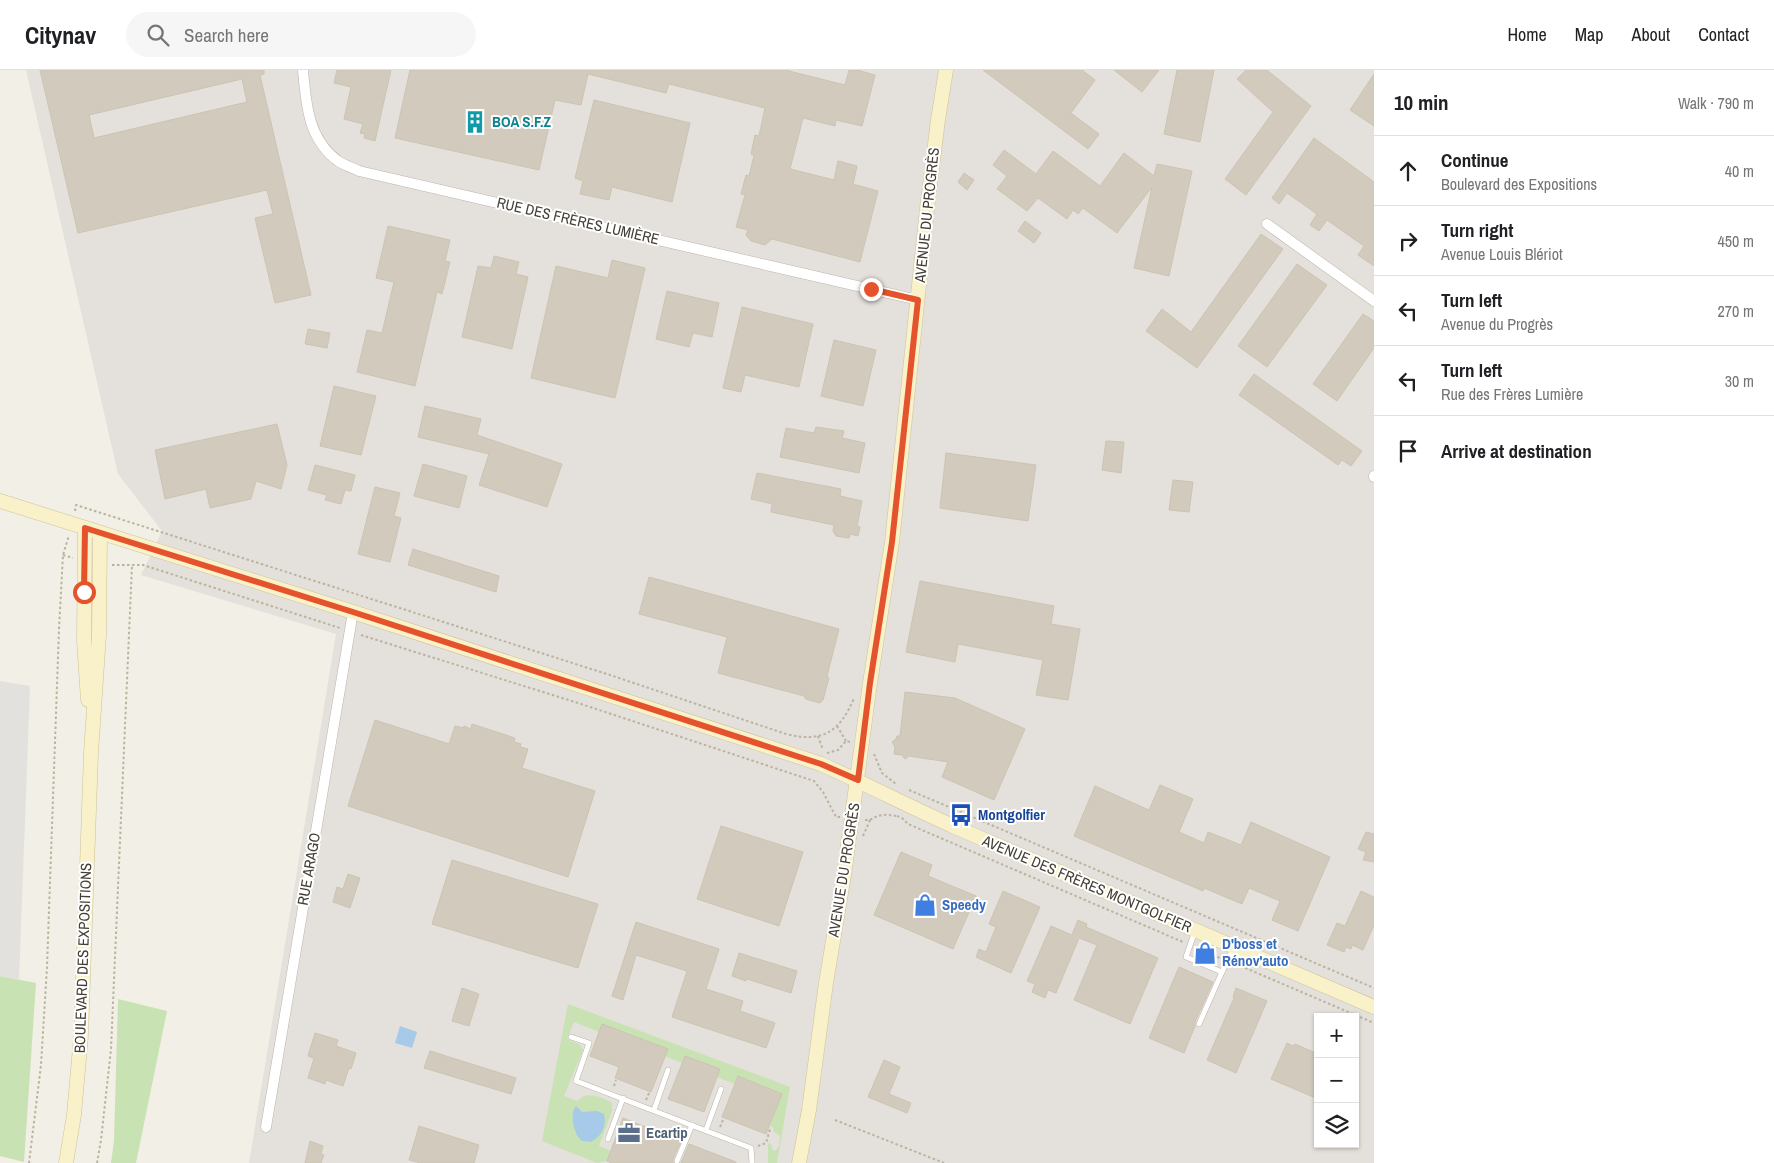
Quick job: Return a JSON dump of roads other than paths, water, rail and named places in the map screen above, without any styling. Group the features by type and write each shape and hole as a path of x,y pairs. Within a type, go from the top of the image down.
{"street":[{"name":"RUE DES FRÈRES LUMIÈRE","path":"303,70 306,106 313,132 322,145 339,162 359,171 918,300"},
{"name":"AVENUE DU PROGRÈS","path":"799,1163 809,1110 826,983 858,780 870,683 892,542 937,128 946,70"},
{"path":"1267,224 1374,301"},
{"name":"AVENUE DES FRÈRES MONTGOLFIER","path":"0,501 353,612 821,764 858,780 900,803 955,828 1374,1007"},
{"name":"BOULEVARD DES EXPOSITIONS","path":"78,526 92,753"},
{"name":"BOULEVARD DES EXPOSITIONS","path":"66,1163 74,1115 81,1036 92,753 99,635 100,532"},
{"name":"RUE ARAGO","path":"266,1127 353,612"}],"lane":[{"path":"1195,930 1186,957 1222,972"},
{"path":"1199,1024 1234,947"},
{"path":"571,1036 589,1043 576,1080 751,1148 752,1163"},
{"path":"654,1110 668,1070"},
{"path":"706,1130 721,1090"},
{"path":"608,1139 623,1098"},
{"path":"677,1161 692,1125"}],"water":[{"path":"400,1026 417,1032 412,1048 395,1043"},
{"path":"576,1106 582,1112 597,1111 604,1114 605,1123 603,1130 591,1142 582,1141 577,1134 573,1124 573,1114"}],"place":[{"name":"BOA S.F.Z","path":"475,122"},
{"name":"Montgolfier","path":"961,815"},
{"name":"Speedy","path":"925,905"},
{"name":"D'boss et Rénov'auto","path":"1205,953"},
{"name":"Ecartip","path":"629,1133"}]}
